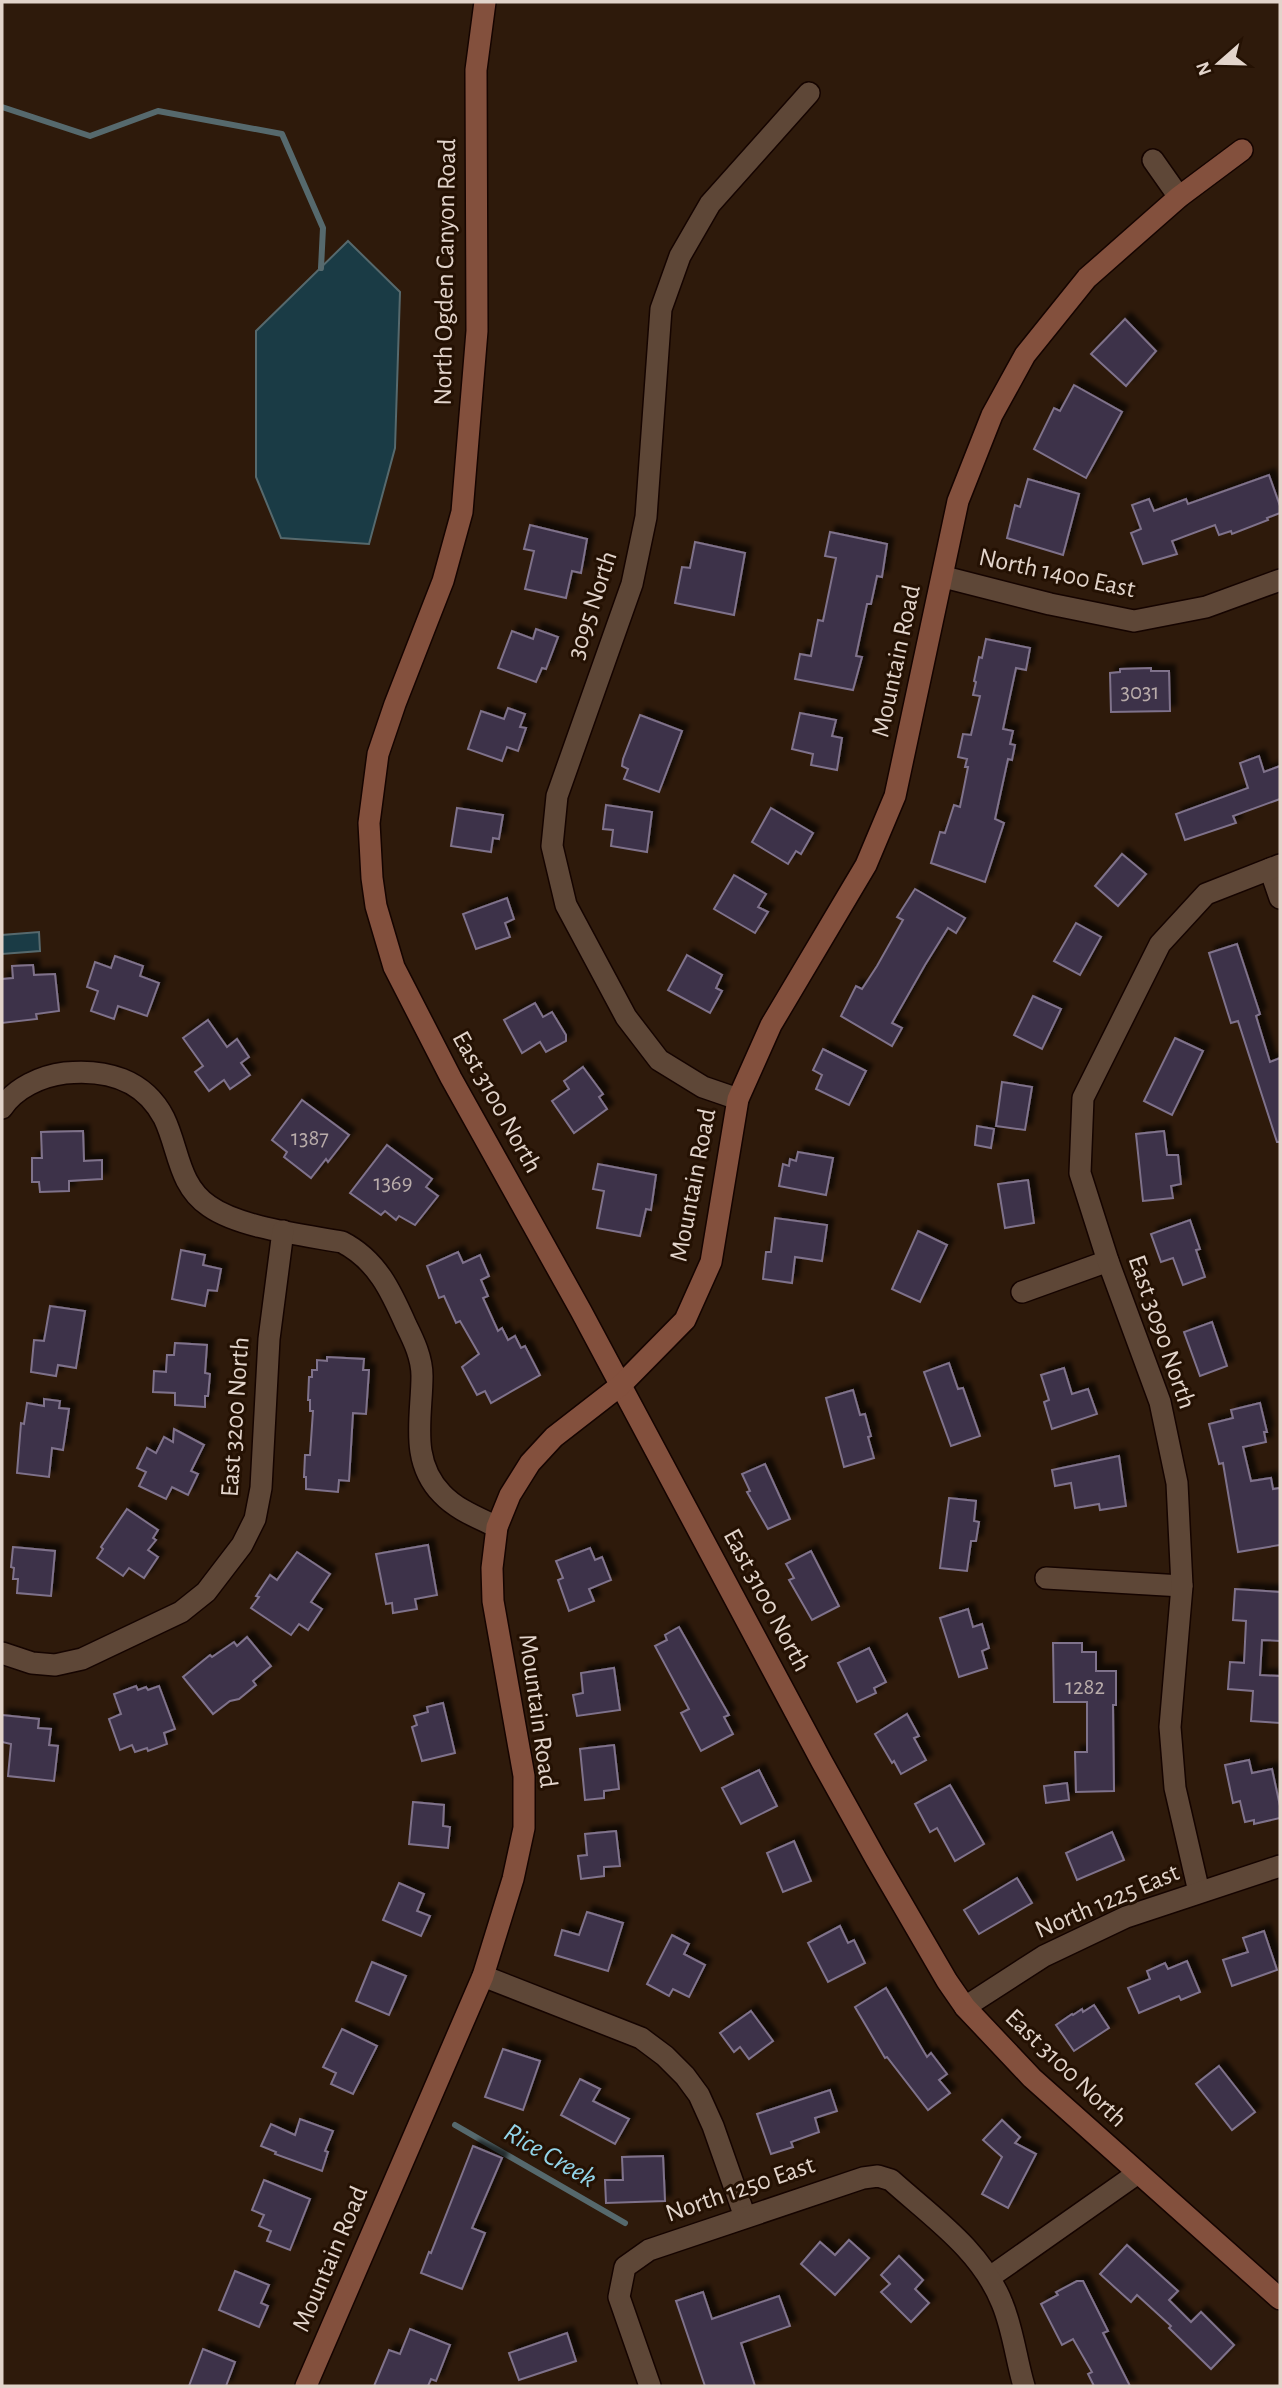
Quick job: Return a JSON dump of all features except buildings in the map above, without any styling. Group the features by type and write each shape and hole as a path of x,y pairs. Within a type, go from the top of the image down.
{"main road":[{"name":"North Ogden Canyon Road","path":"369,823 378,754 443,581 462,512 477,331 476,71 485,2"},
{"name":"Mountain Road","path":"306,2386 483,1976 513,1878 524,1828 524,1776 494,1601 492,1568 497,1527 510,1495 530,1463 554,1437 621,1385 685,1320 711,1262 738,1099 771,1025 866,865 895,796 944,577 958,501 992,415 1025,355 1087,278 1179,197 1241,150"},
{"name":"East 3100 North","path":"369,823 376,906 394,967 451,1078 621,1385 876,1859 930,1953 965,2007 1032,2078 1280,2299"}],"street":[{"name":"3095 North","path":"738,1099 703,1087 659,1060 626,1017 566,905 552,846 557,796 632,584 641,544 646,517 661,309 680,256 710,204 809,93"},
{"path":"1153,160 1179,197"},
{"name":"North 1400 East","path":"944,577 1049,604 1134,621 1206,607 1280,580"},
{"path":"1275,867 1280,898"},
{"name":"East 3090 North","path":"1199,1892 1175,1788 1170,1727 1182,1586 1177,1483 1160,1402 1108,1261 1080,1173 1083,1098 1160,944 1206,894 1275,867"},
{"path":"5,1104 29,1085 51,1075 102,1072 130,1081 149,1098 164,1118 177,1161 189,1188 208,1206 230,1218 342,1242 358,1251 390,1289 418,1351 422,1374 418,1429 421,1454 428,1474 441,1494 461,1509 497,1527"},
{"name":"East 3200 North","path":"2,1653 32,1663 55,1665 82,1659 181,1612 206,1592 242,1545 255,1519 259,1498 269,1339 283,1231"},
{"path":"1021,1292 1108,1261"},
{"path":"1046,1578 1182,1586"},
{"name":"North 1225 East","path":"965,2007 1044,1956 1126,1917 1280,1866"},
{"path":"483,1976 641,2038 665,2056 699,2095 713,2126 744,2217"},
{"path":"1024,2386 1004,2306 990,2277 1138,2174"},
{"name":"North 1250 East","path":"650,2386 619,2297 625,2266 649,2250 863,2178 878,2176 891,2180 959,2241 990,2277"}],"water":[{"path":"348,241 400,292 395,448 369,544 281,538 256,477 256,331"},
{"path":"39,932 40,951 2,954 2,935"}],"waterway":[{"path":"2,107 90,136 158,111 282,134 323,228 321,268"},
{"name":"Rice Creek","path":"455,2125 625,2223"}]}
